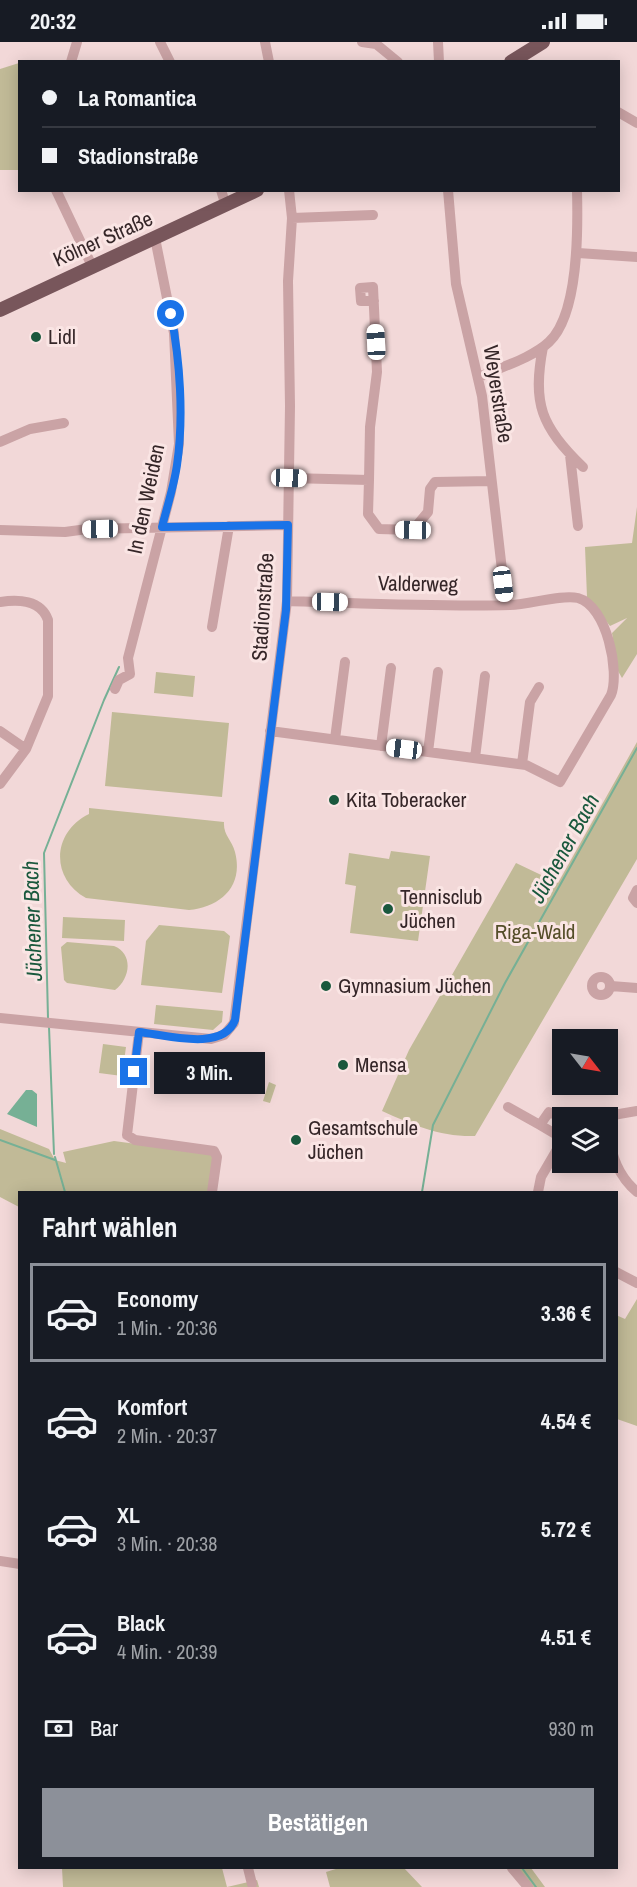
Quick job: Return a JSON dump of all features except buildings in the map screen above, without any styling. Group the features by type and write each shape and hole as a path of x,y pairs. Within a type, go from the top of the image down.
{"main road":[{"path":"514,60 537,44"},
{"name":"Kölner Straße","path":"0,310 253,192"}],"street":[{"path":"72,60 77,42"},
{"path":"160,42 170,60"},
{"path":"265,42 270,60"},
{"path":"362,42 374,43 395,60"},
{"path":"438,42 439,60"},
{"path":"620,113 637,123"},
{"path":"57,192 92,266"},
{"path":"222,192 226,206"},
{"name":"Stadionstraße","path":"139,1032 216,1039 227,1033 234,1023 287,601 288,281 292,218 288,192"},
{"name":"Weyerstraße","path":"448,192 456,284 479,377 506,605"},
{"path":"479,377 543,347 552,339 561,325 578,253 577,192"},
{"path":"292,218 373,215"},
{"name":"In den Weiden","path":"115,689 119,680 130,674 128,658 177,467 178,396 173,323 155,238"},
{"path":"578,253 637,257"},
{"path":"374,301 377,372 370,427 369,514 379,529 413,530 428,513 430,489 435,482 491,481"},
{"path":"543,347 537,378 540,405 551,429 570,455 583,467"},
{"path":"0,442 30,429 64,423"},
{"path":"570,455 578,526"},
{"path":"289,478 369,480"},
{"path":"0,530 65,532 112,528 288,525"},
{"path":"212,627 229,526"},
{"name":"Valderweg","path":"287,601 506,605 573,598 584,602 601,620 606,630 614,684 610,695 560,782 537,769 522,764"},
{"path":"0,602 30,602 44,612 48,620 49,692 26,749 0,784"},
{"path":"335,739 345,662"},
{"path":"381,746 391,668"},
{"path":"428,752 438,672"},
{"path":"475,758 485,676"},
{"path":"270,731 522,764 530,702 539,687"},
{"path":"0,731 26,749"},
{"path":"637,890 633,898 637,903"},
{"path":"610,986 637,988"},
{"path":"0,1018 139,1032 127,1137 213,1151 217,1157 212,1191"},
{"path":"508,1107 552,1133"},
{"path":"618,1114 637,1111"},
{"path":"540,1125 549,1112 552,1113"},
{"path":"538,1191 542,1177 552,1158"},
{"path":"618,1169 637,1192"},
{"path":"618,1275 637,1283"},
{"path":"0,1560 18,1564"},
{"path":"248,1869 252,1884"},
{"path":"513,1869 528,1887"}],"green space":[{"path":"18,63 18,170 0,170 0,69"},
{"path":"637,507 637,654 622,678 618,671 612,633 627,618 610,626 587,597 585,547 632,543"},
{"path":"156,672 195,676 193,697 154,693"},
{"path":"112,712 229,723 222,797 105,786"},
{"name":"Riga-Wald","path":"637,742 637,859 475,1136 438,1132 382,1111 409,1050 516,863 558,883"},
{"path":"89,808 224,822 237,864 233,885 220,900 211,905 189,910 86,898 66,879 61,867 60,855 62,843 68,832 89,814"},
{"name":"Tennisclub Jüchen","path":"391,851 430,856 418,941 350,933 356,886 345,884 349,853 389,859"},
{"path":"63,917 125,920 124,941 62,938"},
{"path":"159,925 224,931 230,936 222,993 141,985 146,941"},
{"path":"67,942 114,946 120,950 125,955 128,967 124,980 115,990 67,983 64,980 61,947"},
{"path":"156,1005 223,1011 222,1022 213,1030 154,1024"},
{"path":"103,1044 126,1047 122,1076 99,1073"},
{"path":"269,1082 276,1085 270,1103 263,1101"},
{"path":"0,1129 49,1149 55,1160 66,1163 63,1152 114,1141 211,1154 214,1160 210,1191 18,1191 18,1206 0,1197"},
{"path":"637,1299 637,1426 618,1419 618,1316 625,1319"},
{"path":"62,1869 222,1869 227,1887 63,1887"},
{"path":"336,1869 405,1869 422,1887 330,1887 326,1872"},
{"path":"517,1869 532,1869 545,1887 531,1887"},
{"path":"257,1880 259,1887 227,1887"}],"shaded area":[{"path":"26,1090 32,1090 37,1094 37,1127 7,1114"}],"waterway":[{"name":"Jüchener Bach","path":"48,1018 44,853 119,667"},
{"name":"Jüchener Bach","path":"422,1191 433,1125 505,983 637,748"},
{"name":"Jüchener Bach","path":"49,1027 54,1154"},
{"path":"0,1140 55,1160"},
{"name":"Jüchener Bach","path":"55,1157 65,1191"},
{"name":"Jüchener Bach","path":"523,1869 536,1887"}],"place":[{"name":"Lidl","path":"36,337"},
{"name":"Kita Toberacker","path":"334,800"},
{"name":"Tennisclub Jüchen","path":"388,909"},
{"name":"Gymnasium Jüchen","path":"326,986"},
{"name":"Mensa","path":"343,1065"},
{"name":"Gesamtschule Jüchen","path":"296,1140"}],"route":[{"path":"134,1072 139,1032 214,1039 227,1033 235,1020 287,601 288,525 162,527 177,467 179,444 178,375 171,314"}]}
